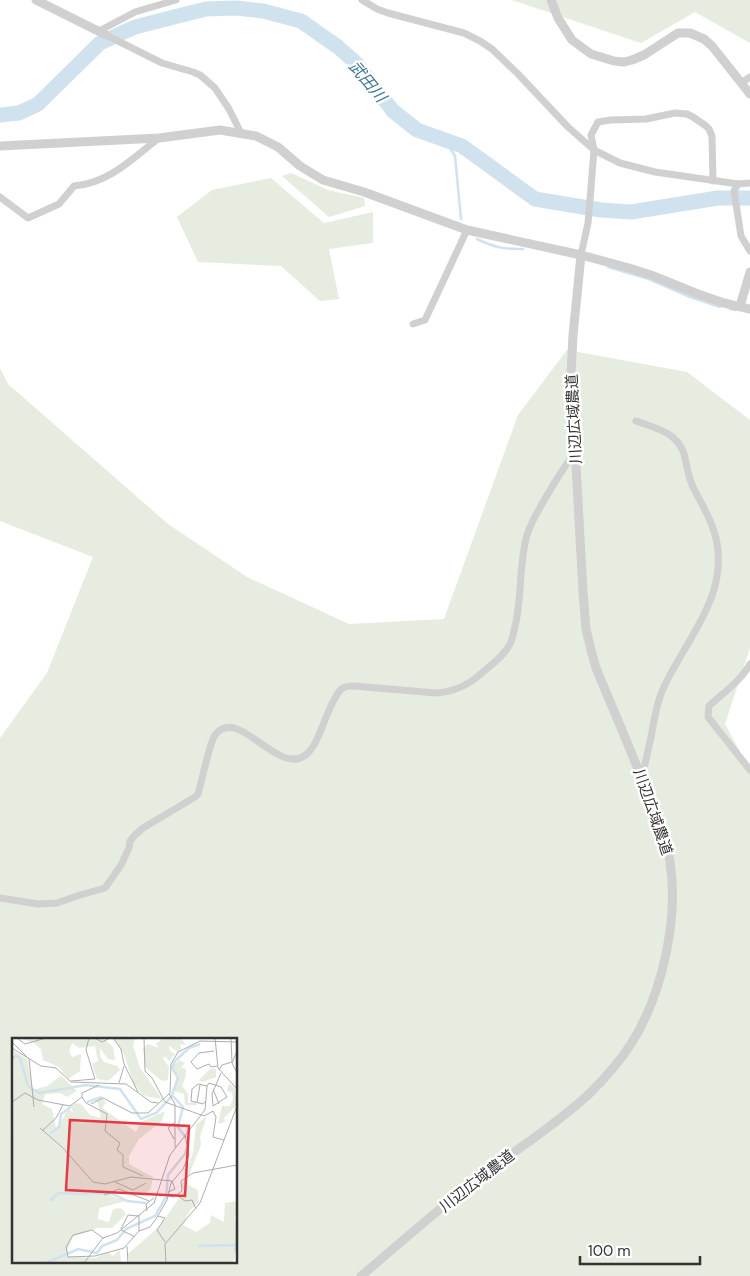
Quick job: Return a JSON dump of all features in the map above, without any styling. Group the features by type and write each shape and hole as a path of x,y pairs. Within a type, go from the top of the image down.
{"street":[{"path":"36,0 162,63 200,75 215,88 241,133"},
{"path":"103,33 135,12 176,0"},
{"path":"362,0 388,13 464,34 480,41 492,49 568,127 594,150 620,163 655,172 738,184 750,183"},
{"path":"550,0 558,18 572,40 599,58 624,62 632,60 644,55 678,33 690,33 704,39 712,46 750,94"},
{"path":"741,83 750,77"},
{"path":"580,255 588,223 594,150 591,134 596,125 601,121 646,119 675,113 686,114 706,126 710,131 712,136 713,180"},
{"path":"0,146 159,138 220,130 256,136 278,148 300,166 323,180 364,192 467,230 580,255 651,275 724,303 750,309"},
{"path":"0,196 28,218 59,204 74,186 88,184 112,175 159,138"},
{"path":"738,184 734,191 741,236 750,251"},
{"path":"413,324 425,320 467,230"},
{"name":"川辺広域農道","path":"362,1276 455,1196 576,1105 602,1080 631,1044 654,994 664,965 672,908 670,862 664,838 642,778 596,668 588,636 583,592 571,375 580,255"},
{"path":"740,306 750,272"},
{"path":"636,421 670,435 677,441 683,452 692,486 711,525 718,559 717,577 711,598 696,631 663,690 656,709 642,778"},
{"path":"0,898 38,904 58,902 105,888 121,865 129,848 130,841 135,835 142,828 198,794 210,748 215,736 225,728 234,728 247,734 277,754 285,758 296,759 306,754 313,746 329,708 344,687 354,686 445,693 465,686 478,677 509,646 519,606 523,551 528,533 559,475 576,453"},
{"path":"750,664 747,670 709,706 708,717 750,770"}],"shaded area":[{"path":"512,0 750,0 750,43 695,12 641,43"},
{"path":"291,173 328,190 364,198 365,206 329,217 282,176"},
{"path":"271,178 324,223 373,212 373,243 329,249 339,299 320,301 281,266 198,262 177,217 212,190"},
{"path":"567,350 687,372 750,420 750,648 725,724 750,770 750,1276 0,1276 0,738 47,673 93,557 0,521 0,368 8,384 168,524 247,577 349,624 444,619 518,415"}],"waterway":[{"name":"武田川","path":"0,115 19,113 38,104 100,43 135,27 206,9 236,8 263,11 301,21 338,47 355,62 393,111 417,130 462,146 535,199 601,210 631,212 718,198 750,198"},
{"path":"445,140 455,156 461,219"},
{"path":"477,239 500,247 523,249"},
{"path":"608,267 649,279 690,297 720,307"},
{"path":"730,309 736,310"}]}
